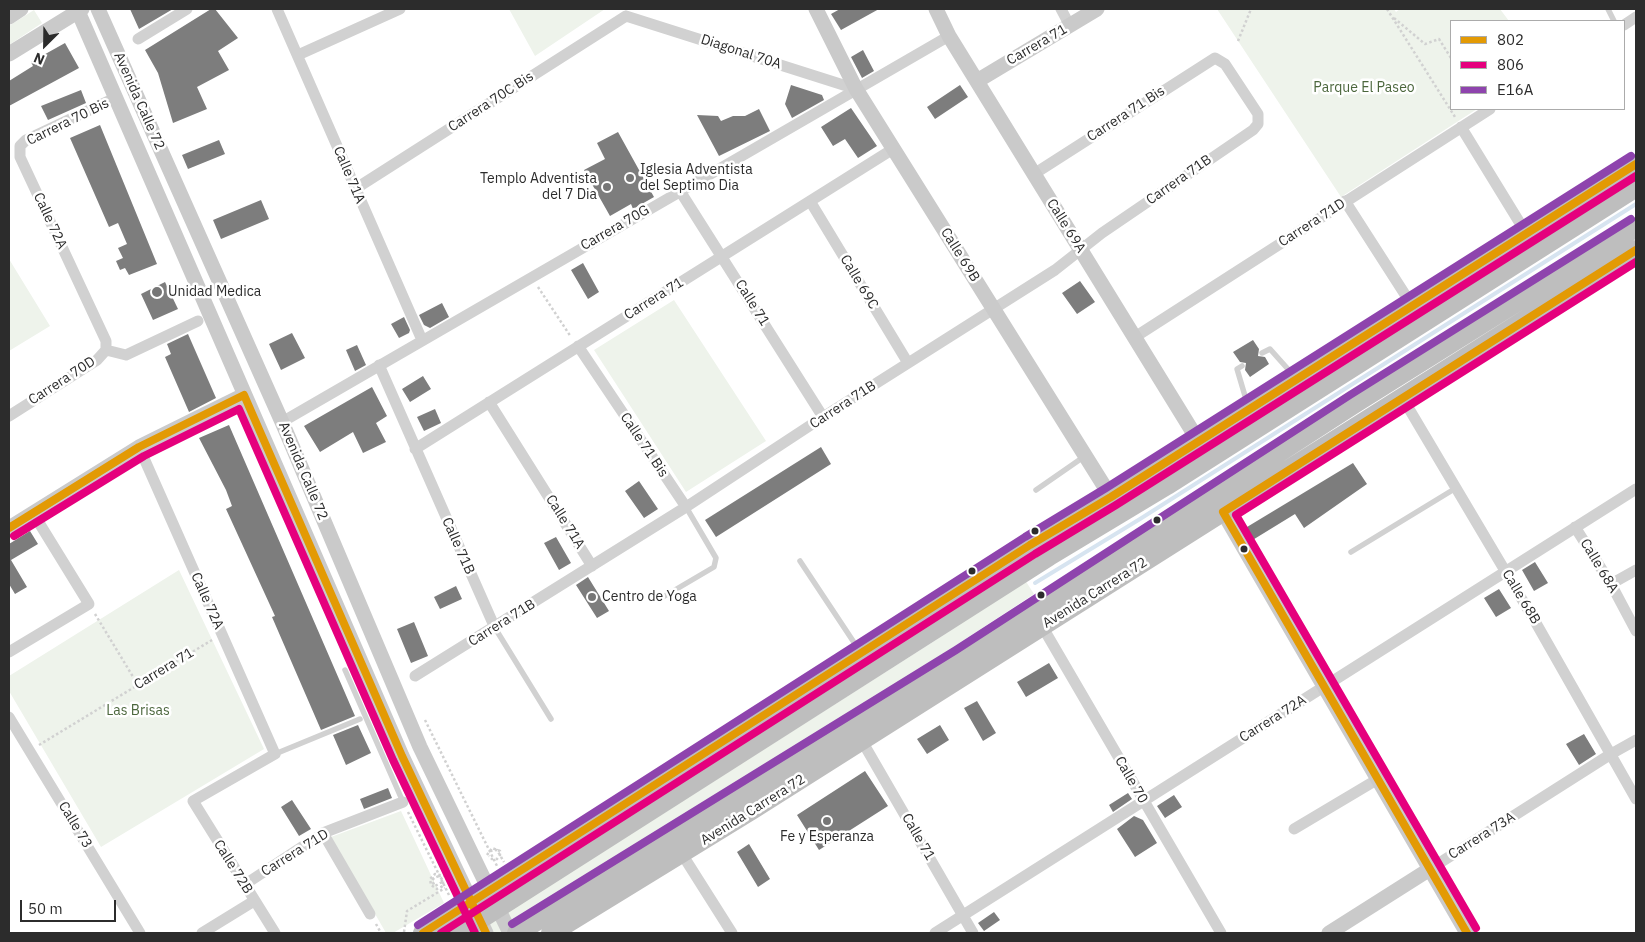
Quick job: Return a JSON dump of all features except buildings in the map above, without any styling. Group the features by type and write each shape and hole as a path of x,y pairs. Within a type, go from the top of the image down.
{"highway":[{"path":"413,932 455,903 505,881 1030,545 1199,442 1636,164"},
{"path":"458,933 1167,485 1403,333 1504,272 1636,186"},
{"name":"Avenida Carrera 72","path":"516,933 961,658 1151,534 1636,227"},
{"name":"Avenida Carrera 72","path":"551,933 682,854 862,741 1636,250"},
{"path":"1469,269 1504,272"},
{"path":"1090,532 1111,497"},
{"path":"1120,577 1151,534"},
{"path":"783,703 841,690"},
{"path":"788,787 816,748"},
{"path":"614,834 644,792"},
{"path":"714,811 753,809"}],"main road":[{"path":"9,17 21,9"},
{"name":"Avenida Calle 72","path":"98,9 282,422 420,747 510,933"},
{"name":"Calle 69B","path":"816,9 856,89 1111,497"},
{"name":"Calle 69A","path":"936,9 949,36 976,81 1199,442"},
{"name":"Carrera 71","path":"976,81 1097,9"},
{"path":"9,54 79,10"},
{"name":"Avenida Calle 72","path":"79,10 115,98 402,756 486,933"},
{"path":"9,528 139,447 244,395"},
{"path":"1223,512 1467,933"},
{"name":"Carrera 73A","path":"1329,933 1430,869"}],"street":[{"path":"138,40 187,9"},
{"name":"Calle 71A","path":"277,9 422,340"},
{"path":"298,56 400,9"},
{"path":"1061,9 1070,26"},
{"name":"Diagonal 70A","path":"625,12 856,89"},
{"name":"Carrera 70C Bis","path":"355,189 625,12"},
{"path":"1625,24 1636,17"},
{"name":"Carrera 70G","path":"282,422 949,36"},
{"name":"Carrera 71B","path":"415,676 495,628 686,507 823,417 1055,270 1102,233 1253,130 1258,114 1220,59"},
{"name":"Carrera 71 Bis","path":"1034,174 1210,60 1220,59"},
{"name":"Carrera 70 Bis","path":"20,146 26,140 115,98"},
{"name":"Carrera 71D","path":"1135,338 1488,110"},
{"path":"1461,127 1526,234"},
{"name":"Calle 72A","path":"20,146 20,157 106,341 106,350"},
{"name":"Carrera 71","path":"415,449 893,149"},
{"name":"Calle 71","path":"680,191 723,256 823,417"},
{"name":"Calle 69C","path":"810,201 908,363"},
{"path":"1345,201 1406,296"},
{"name":"Carrera 70D","path":"9,416 97,360 106,350 126,355 198,321"},
{"name":"Calle 71 Bis","path":"578,346 686,507"},
{"name":"Calle 71B","path":"379,366 495,628"},
{"name":"Calle 68B","path":"1402,397 1505,570 1636,799"},
{"name":"Calle 71A","path":"489,402 592,566"},
{"name":"Calle 72A","path":"139,447 275,754"},
{"name":"Carrera 72A","path":"935,933 1505,570 1576,528 1636,488"},
{"path":"9,652 89,604 33,513"},
{"name":"Calle 68A","path":"1576,528 1611,584 1636,631"},
{"path":"1611,584 1636,570"},
{"name":"Calle 70","path":"1042,626 1221,933"},
{"name":"Calle 73","path":"9,717 140,933"},
{"name":"Carrera 73A","path":"1430,869 1636,740"},
{"name":"Calle 71","path":"862,741 973,933"},
{"name":"Calle 72B","path":"274,933 192,801 275,754"},
{"path":"1294,829 1378,779"},
{"name":"Carrera 71D","path":"244,884 323,833 403,802"},
{"path":"323,833 370,914"},
{"path":"682,854 732,933"},
{"path":"202,933 254,901"}],"lane":[{"path":"1262,353 1270,348 1296,379"},
{"path":"1242,366 1236,369 1249,409"},
{"path":"1036,490 1085,456"},
{"path":"1350,552 1456,488"},
{"name":"Calle 71 Bis","path":"663,597 714,567 716,558 686,507"},
{"path":"800,561 862,654"},
{"name":"Calle 71B","path":"495,628 551,719"},
{"path":"345,670 403,802"},
{"path":"275,754 360,719"}],"path":[{"path":"1238,41 1251,9"},
{"path":"1387,9 1450,109"},
{"path":"1392,17 1425,44 1439,39 1450,56"},
{"path":"1450,110 1461,127"},
{"path":"532,277 578,346"},
{"path":"89,604 138,685"},
{"name":"Carrera 71","path":"29,751 222,634"},
{"path":"423,716 505,881"},
{"path":"403,802 445,888 455,903"},
{"path":"442,882 435,886 432,881 435,877 439,876 443,879 443,886 437,889 430,883 431,878 435,874 441,874 455,903"},
{"path":"413,932 406,911 445,888"}],"green space":[{"path":"509,9 605,9 535,56"},
{"name":"Parque El Paseo","path":"1217,9 1394,9 1396,12 1400,9 1500,9 1508,20 1450,20 1450,110 1475,110 1341,197"},
{"path":"34,10 42,23 9,45 9,26"},
{"path":"9,259 50,326 9,351"},
{"path":"674,300 766,441 686,492 594,350"},
{"name":"Las Brisas","path":"179,570 264,749 101,847 9,691 9,676"},
{"path":"1025,580 1034,594 779,761 503,933 475,933 936,640"},
{"path":"401,811 444,903 393,933 386,933 331,837"}],"waterway":[{"path":"1035,583 1140,519 1636,204"}],"transit line":[{"name":"E16A","path":"418,925 1025,537 1106,488 1631,156"},
{"name":"802","path":"423,933 1030,545 1111,497 1636,164"},
{"name":"806","path":"441,933 1035,554 1116,505 1636,176"},
{"name":"E16A","path":"512,924 956,650 1350,395 1631,219"},
{"name":"802","path":"1467,933 1223,512 1636,250"},
{"name":"806","path":"1476,928 1236,515 1636,262"},
{"name":"802","path":"9,528 139,447 244,395 402,756 486,933"},
{"name":"806","path":"14,536 144,456 239,409 393,760 475,933"}],"place":[{"name":"Iglesia Adventista del Septimo Dia","path":"630,178"},
{"name":"Templo Adventista del 7 Dia","path":"607,187"},
{"name":"Unidad Medica","path":"157,292"},
{"name":"Centro de Yoga","path":"592,597"},
{"name":"Fe y Esperanza","path":"827,821"}]}
